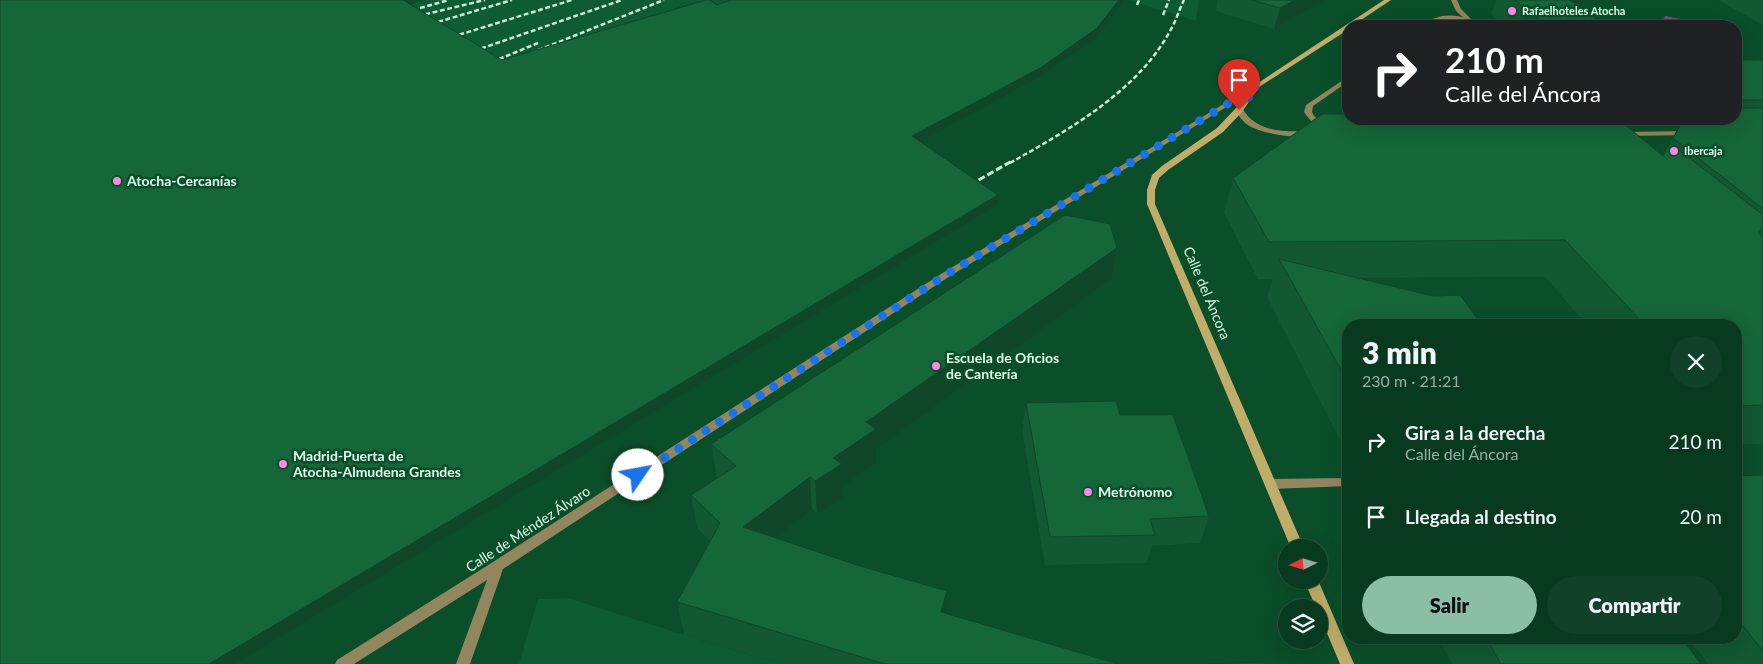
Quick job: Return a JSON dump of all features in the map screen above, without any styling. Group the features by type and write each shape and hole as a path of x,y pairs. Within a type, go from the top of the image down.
{"main road":[{"name":"Calle de Méndez Álvaro","path":"1358,20 1388,0"},
{"name":"Calle de Méndez Álvaro","path":"1257,86 1342,30"},
{"name":"Calle del Áncora","path":"1257,86 1239,110 1220,130 1155,177 1151,190 1151,204 1294,539"},
{"path":"1315,589 1347,664"}],"street":[{"path":"1454,0 1458,10 1469,20"},
{"path":"1435,20 1439,18 1469,20"},
{"path":"1239,110 1245,119 1251,123 1275,132 1333,133 1311,117 1308,112 1310,105 1342,83"},
{"name":"Calle de Méndez Álvaro","path":"342,664 498,566 944,276 1257,86"},
{"path":"1616,134 1693,133"},
{"path":"1271,484 1342,482"},
{"path":"463,664 498,566"}],"shaded area":[{"path":"426,0 754,0 504,69 394,9"},
{"path":"1128,0 1199,0 1196,21"},
{"path":"1665,16 1686,20 1663,20"},
{"path":"568,598 780,664 519,664 538,599"}],"building":[{"name":"Madrid-Puerta de Atocha-Almudena Grandes","path":"0,0 403,0 502,60 706,0 710,0 717,5 730,0 1119,0 1097,28 1042,67 912,136 998,195 209,664 0,664"},
{"path":"1252,0 1295,0 1280,8"},
{"path":"1515,0 1569,0 1598,20 1540,20"},
{"path":"1742,60 1763,60 1763,100 1742,100"},
{"path":"1742,108 1763,108 1763,209 1673,138 1681,125 1742,125"},
{"path":"1322,114 1342,114 1342,125 1625,125 1663,156 1670,143 1763,215 1763,227 1758,233 1763,237 1763,405 1742,406 1742,319 1639,319 1565,240 1269,242 1233,178"},
{"path":"1065,215 1110,224 1117,248 866,422 876,429 833,458 842,464 815,481 810,477 743,527 860,566 947,591 941,612 1118,664 885,664 677,602 720,523 691,495 736,466 711,444"},
{"path":"1279,259 1433,296 1460,295 1478,319 1342,319 1342,372"},
{"name":"Metrónomo","path":"1116,401 1120,415 1173,415 1209,516 1150,519 1155,535 1050,537 1026,403"},
{"path":"1763,475 1763,651 1742,625 1742,476"},
{"path":"1489,644 1686,644 1701,664 1501,664"},
{"path":"1264,662 1265,664 1209,664"}],"railway":[{"path":"420,8 449,0"},
{"path":"418,16 485,0"},
{"path":"431,24 512,0"},
{"path":"452,37 572,0"},
{"path":"474,51 622,0"},
{"path":"531,53 664,0"},
{"path":"1137,5 1139,0"},
{"path":"1163,15 1169,0"},
{"path":"1010,163 1077,123 1120,91 1156,53 1172,27 1184,0"},
{"path":"492,62 538,43"},
{"path":"970,185 1012,161"}],"place":[{"name":"Rafaelhoteles Atocha","path":"1512,11"},
{"name":"Ibercaja","path":"1674,151"},
{"name":"Atocha-Cercanías","path":"117,181"},
{"name":"Escuela de Oficios de Cantería","path":"936,366"},
{"name":"Madrid-Puerta de Atocha-Almudena Grandes","path":"283,464"},
{"name":"Metrónomo","path":"1088,492"}],"route":[{"path":"638,475 944,276 1092,184 1257,86 1239,110"}]}
